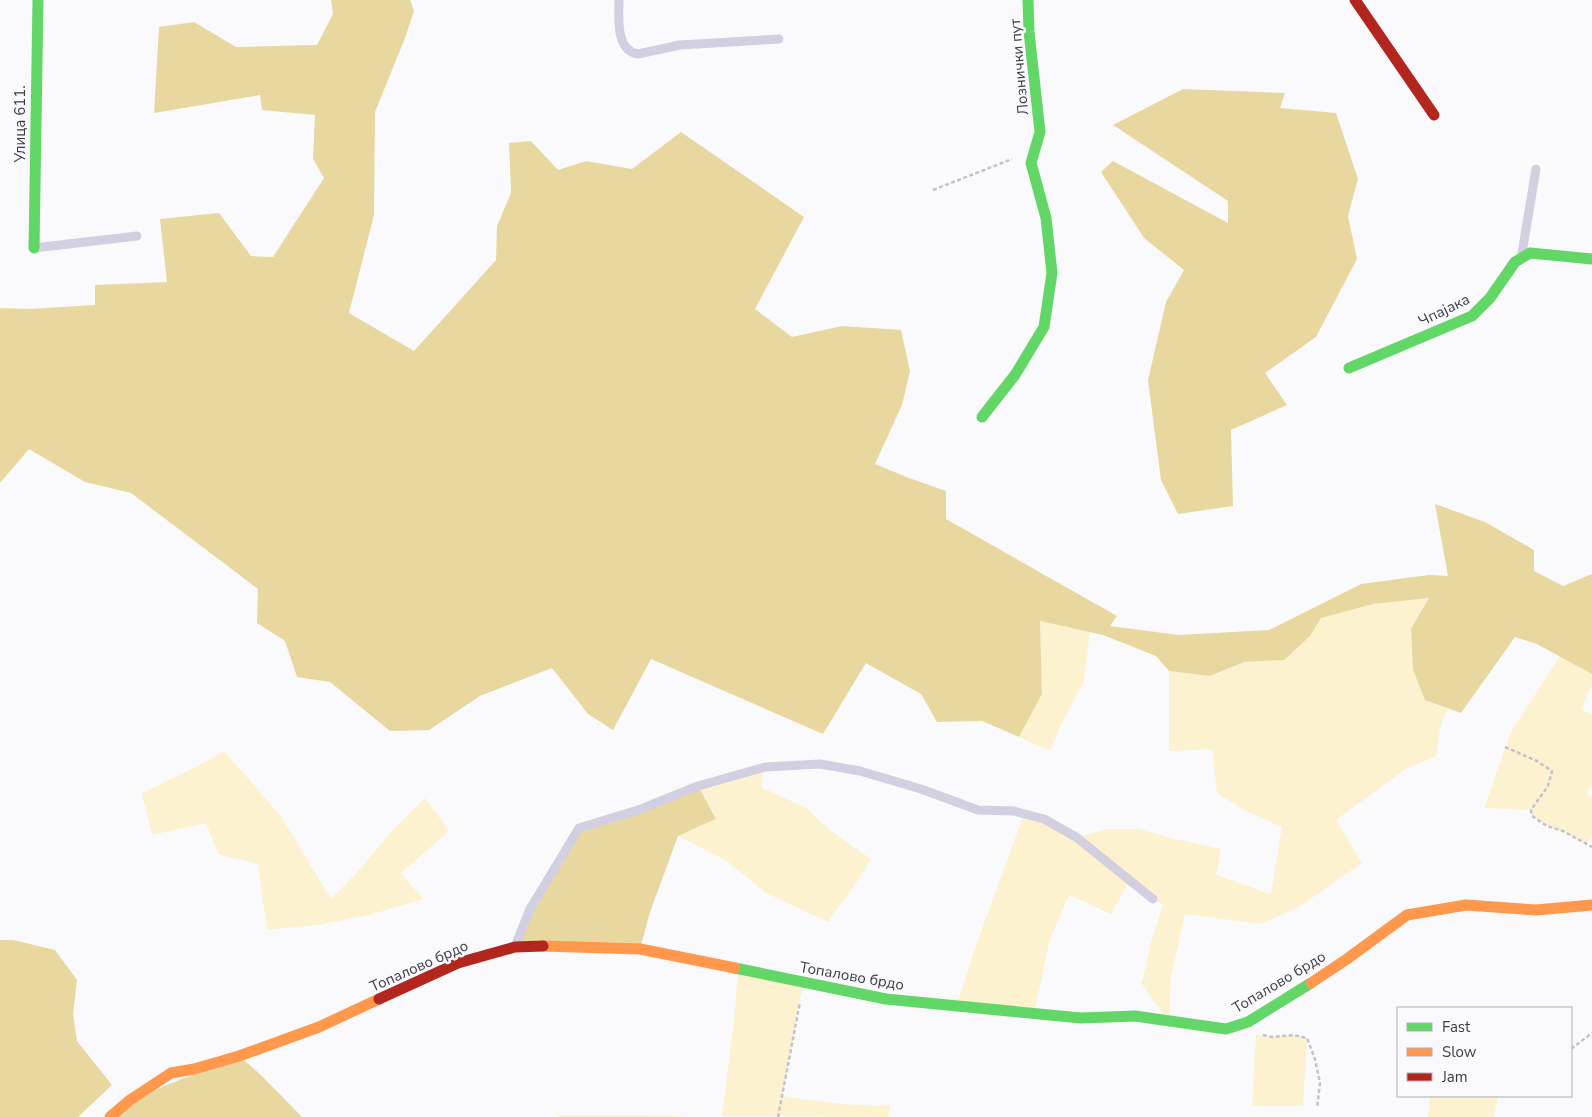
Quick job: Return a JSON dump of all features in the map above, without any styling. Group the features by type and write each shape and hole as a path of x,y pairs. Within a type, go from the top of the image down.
{"street":[{"name":"Улица 611.","path":"34,248 38,0"},
{"name":"Лознички пут","path":"1028,0 1029,32 1040,132 1034,150"},
{"path":"1355,0 1434,115"},
{"path":"982,416 1015,375 1044,328 1052,273 1046,218 1031,163 1034,150"},
{"path":"1522,256 1530,253 1592,259"},
{"name":"Чпајака","path":"1349,368 1472,316 1484,305 1511,266 1522,256"},
{"name":"Топалово брдо","path":"110,1117 130,1100 171,1073 194,1069 238,1056 319,1027 458,963 515,947 554,945 640,949 886,999 1081,1018 1135,1016 1226,1029 1248,1022 1331,970 1407,915 1466,905 1536,910 1592,905"}],"lane":[{"path":"618,0 622,41 633,53 638,54 680,45 778,39"},
{"path":"1522,256 1536,169"},
{"path":"34,248 137,236"},
{"path":"515,947 530,910 579,828 641,809 698,786 765,767 820,764 860,770 921,789 978,810 1014,811 1044,819 1076,837 1154,899"}],"path":[{"path":"933,190 1034,150"},
{"path":"1505,747 1538,762 1552,771 1548,786 1531,810 1532,816 1547,826 1563,831 1592,846"},
{"path":"778,1117 804,983"},
{"path":"1248,1022 1256,1034 1272,1037 1293,1035 1307,1038 1315,1059 1320,1083 1317,1108"},
{"path":"1572,1047 1592,1033"}],"shaded area":[{"path":"331,0 410,0 414,11 375,112 374,215 349,313 414,351 496,260 497,226 511,193 509,143 531,141 558,170 586,161 632,169 681,132 804,217 755,309 792,337 842,326 901,330 910,371 902,405 875,464 946,491 946,519 1117,616 1110,626 1179,635 1269,630 1361,584 1429,575 1448,576 1435,504 1485,522 1534,550 1534,571 1563,586 1592,574 1592,674 1537,644 1515,637 1461,713 1425,700 1413,670 1411,629 1429,598 1373,604 1321,618 1310,636 1284,660 1244,662 1210,676 1169,671 1156,656 1103,635 1040,621 1042,694 1019,737 982,721 937,722 921,694 866,663 823,734 651,659 613,730 588,714 552,668 480,696 429,730 390,731 330,682 297,677 285,641 257,623 258,589 131,493 85,482 29,449 0,483 0,308 30,309 95,305 95,285 167,282 160,219 219,213 251,256 273,257 324,178 313,159 315,115 262,110 260,95 154,113 159,27 194,22 236,47 317,45 333,14"},
{"path":"1183,89 1285,93 1280,108 1336,113 1358,179 1348,216 1357,259 1316,337 1265,373 1287,405 1231,430 1233,506 1178,514 1161,480 1148,380 1166,302 1184,270 1144,238 1101,172 1113,161 1228,223 1228,201 1113,125"},
{"path":"1430,598 1411,629 1413,670 1425,699 1448,708 1441,724 1436,756 1405,769 1336,820 1362,863 1299,907 1261,924 1185,914 1171,977 1169,1022 1142,984 1151,942 1163,904 1153,899 1130,880 1111,914 1069,895 1050,939 1035,1009 957,1005 974,951 1024,814 1076,837 1108,829 1138,829 1221,849 1216,875 1271,894 1282,827 1246,811 1217,793 1212,749 1169,751 1169,671 1210,676 1244,662 1284,660 1310,636 1321,618 1373,604"},
{"path":"1040,621 1090,632 1084,681 1050,751 1019,737 1042,694"},
{"path":"1560,656 1592,674 1592,685 1581,709 1592,715 1592,785 1587,794 1592,798 1592,835 1587,843 1538,820 1532,816 1531,810 1484,808 1511,732"},
{"path":"224,751 281,816 331,899 361,868 388,835 425,798 449,831 401,873 423,899 373,914 317,925 267,930 258,864 218,854 206,823 152,835 142,793"},
{"path":"765,767 761,787 806,808 831,831 871,859 828,922 766,893 727,861 678,836 716,819 698,786"},
{"path":"698,786 716,819 678,836 650,912 640,949 515,947 530,909 579,828"},
{"path":"0,940 13,940 55,950 77,980 73,1014 77,1041 112,1085 78,1117 0,1117"},
{"path":"738,969 803,983 783,1096 836,1103 890,1106 888,1117 722,1116 735,1012"},
{"path":"1256,1034 1272,1037 1293,1035 1307,1038 1303,1106 1252,1106"},
{"path":"239,1056 262,1076 302,1117 110,1117 130,1100"},
{"path":"1430,1097 1498,1097 1494,1117 1428,1117"},
{"path":"558,1115 643,1115 694,1117 558,1117"}],"traffic: fast":[{"path":"34,248 38,0"},
{"path":"982,417 1015,375 1044,327 1052,273 1046,218 1031,163 1040,132 1029,32 1028,0"},
{"path":"1349,368 1472,316 1490,298 1515,262 1530,253 1592,259"},
{"path":"735,968 886,999 1081,1018 1135,1016 1226,1029 1248,1022 1311,983"}],"traffic: slow":[{"path":"1311,983 1407,915 1466,905 1536,910 1592,905"},
{"path":"543,946 640,949 735,968"},
{"path":"110,1117 130,1100 171,1073 194,1069 239,1056 319,1027 379,999"}],"traffic: jam":[{"path":"1355,0 1434,115"},
{"path":"379,999 458,963 515,947 543,946"}]}
